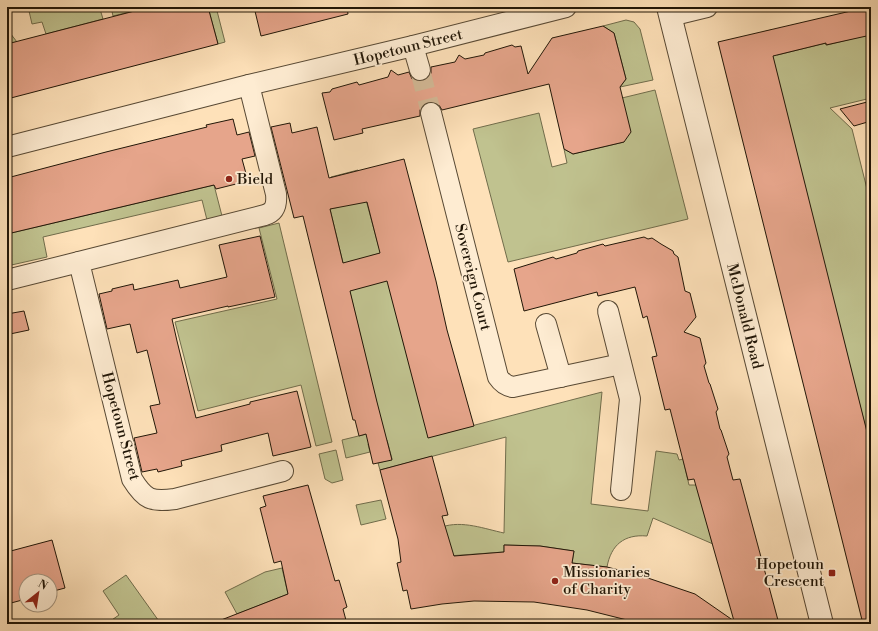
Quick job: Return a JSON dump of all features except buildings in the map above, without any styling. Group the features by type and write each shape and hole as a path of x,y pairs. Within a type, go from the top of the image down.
{"street":[{"name":"Hopetoun Street","path":"7,147 566,7"},
{"path":"669,11 707,7"},
{"name":"McDonald Road","path":"669,11 822,624"},
{"path":"413,46 420,70"},
{"path":"7,280 270,214 276,205 276,194 250,85"},
{"name":"Sovereign Court","path":"431,113 498,377 504,384 513,387 621,364"},
{"name":"Hopetoun Street","path":"79,262 132,479 142,493 147,498 159,501 175,499 283,471"},
{"path":"608,311 630,399 621,490"},
{"path":"546,324 561,377"}],"green space":[{"path":"46,7 108,7 100,9 103,19 46,34 42,22 32,24 29,11"},
{"path":"111,7 150,7 113,16"},
{"path":"208,7 216,7 225,42 218,44"},
{"path":"626,20 634,22 640,29 653,80 620,87 626,79 614,33 603,26"},
{"path":"7,29 17,42 7,44"},
{"path":"771,30 777,55 871,34 871,98 830,108 852,129 867,189 871,188 871,448 769,58 763,32"},
{"path":"655,90 688,219 508,262 473,129 539,113 552,167 567,163 564,149 573,154 624,142 622,98"},
{"path":"358,170 379,248 385,252 370,256 392,279 429,437 602,392 591,504 648,511 656,451 677,454 679,460 683,459 689,485 696,485 713,544 653,518 647,536 632,537 620,542 615,547 607,567 572,563 574,551 540,546 504,545 504,552 448,556 442,527 457,524 481,527 504,533 506,437 380,470 378,463 392,459 387,440 368,444 370,452 346,458 342,440 383,430 330,209 339,207 331,177"},
{"path":"214,185 222,216 207,220 202,200 43,237 47,257 7,266 7,234"},
{"path":"279,223 332,442 316,446 301,385 198,411 175,322 277,299 259,228"},
{"path":"336,450 343,480 332,483 325,479 319,454"},
{"path":"381,500 386,519 361,525 356,505"},
{"path":"282,568 288,594 237,614 225,592 265,572"},
{"path":"126,575 161,624 106,624 119,615 103,591"}],"tunnel":[{"path":"420,70 431,113"}],"place":[{"name":"Bield","path":"229,179"},
{"name":"Hopetoun Crescent","path":"832,573"},
{"name":"Missionaries of Charity","path":"555,581"}]}
